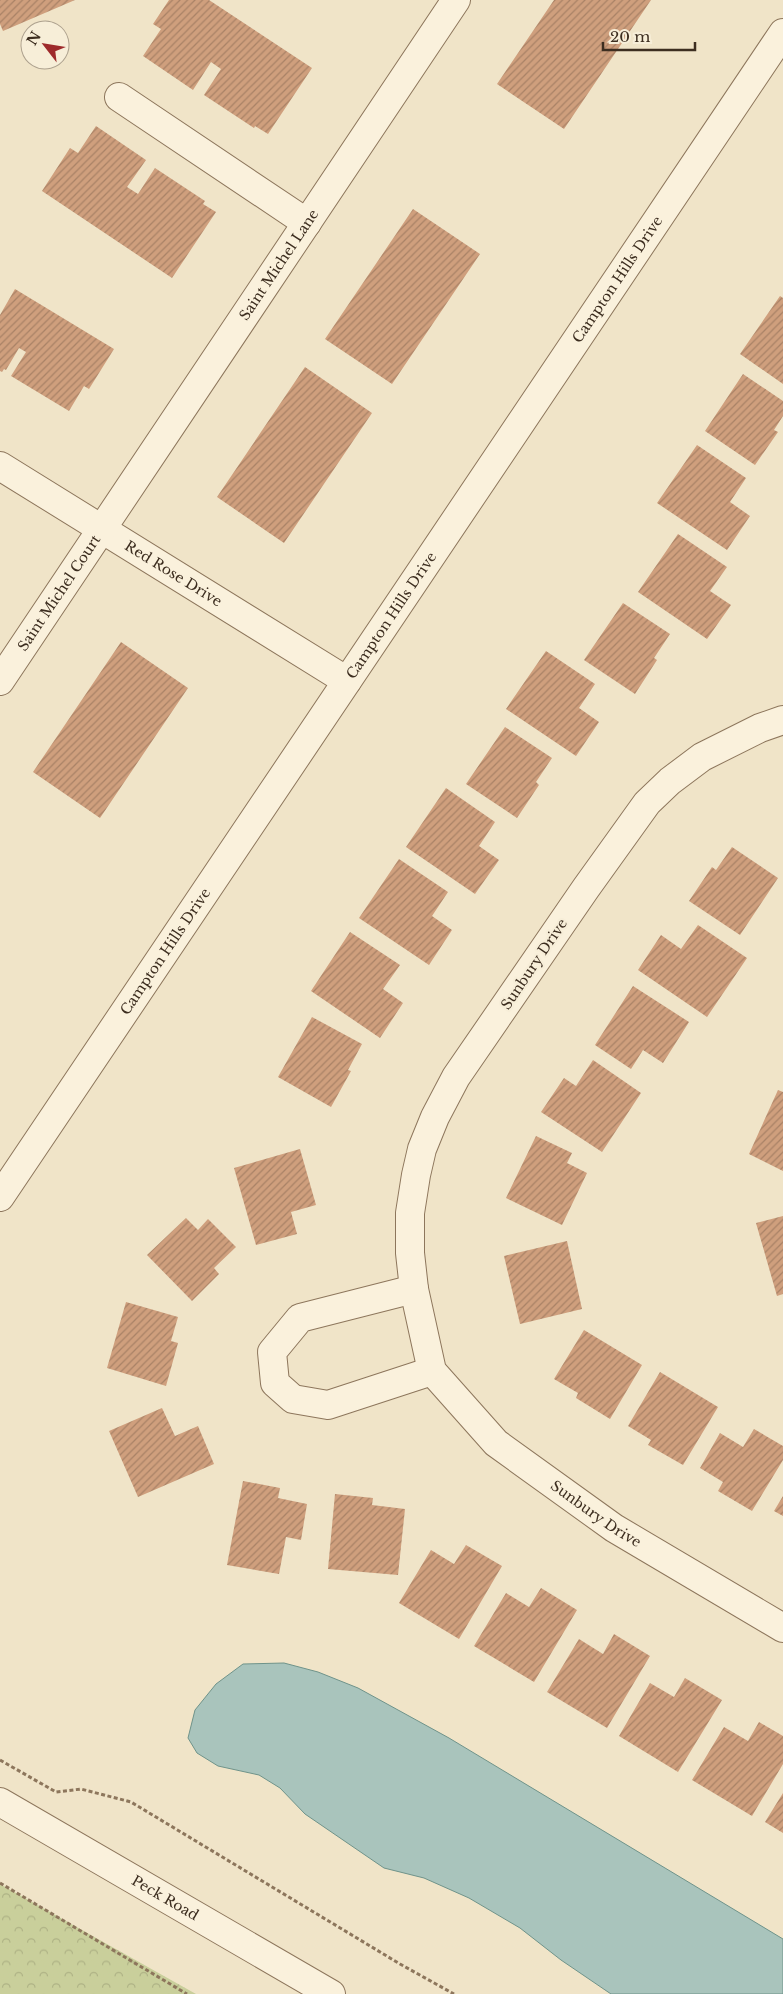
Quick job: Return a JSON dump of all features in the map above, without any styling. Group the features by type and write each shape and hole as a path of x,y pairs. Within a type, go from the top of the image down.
{"street":[{"name":"Saint Michel Lane","path":"102,530 456,0"},
{"name":"Campton Hills Drive","path":"0,1197 783,33"},
{"path":"119,97 306,223"},
{"name":"Red Rose Drive","path":"0,466 347,681"},
{"name":"Saint Michel Court","path":"0,680 102,530"},
{"name":"Sunbury Drive","path":"783,720 760,728 702,757 670,781 647,803 456,1077 422,1148 410,1213 410,1253 414,1289 432,1371 496,1443 614,1528 783,1628"},
{"path":"414,1289 300,1318 272,1352 275,1383 293,1399 328,1405 432,1371"},
{"name":"Peck Road","path":"0,1802 331,1994"}],"path":[{"path":"0,1760 56,1792 81,1789 131,1802 400,1964 454,1994"},
{"path":"0,1883 187,1994"}],"green space":[{"path":"0,1884 196,1994 0,1994"}],"water":[{"path":"284,1663 318,1672 358,1688 449,1738 783,1939 783,1994 611,1994 561,1960 520,1928 469,1898 424,1878 384,1868 305,1814 280,1788 259,1775 218,1766 197,1753 188,1738 195,1710 216,1684 243,1664"}],"building":[{"path":"0,0 75,0 29,20 20,20 20,24 3,31 0,24"},
{"path":"169,0 209,0 312,68 268,134 255,126 254,128 204,95 221,69 211,62 193,90 143,56 161,29 153,24"},
{"path":"554,0 651,0 564,129 497,84"},
{"path":"96,126 146,160 127,187 138,194 155,168 205,201 203,204 216,212 172,278 42,191 70,148 78,153"},
{"path":"413,209 480,254 392,384 325,339"},
{"path":"15,289 114,349 89,389 84,386 69,411 11,376 26,352 19,348 6,370 0,371 0,315"},
{"path":"780,296 783,298 783,384 740,354"},
{"path":"305,367 372,413 284,543 217,497"},
{"path":"743,374 783,401 783,416 774,430 778,432 755,465 705,431"},
{"path":"697,445 746,478 730,502 750,516 727,550 657,503"},
{"path":"678,534 727,567 710,591 731,605 707,639 638,592"},
{"path":"623,603 670,634 654,658 657,660 635,694 584,660"},
{"path":"121,642 188,688 100,818 33,772"},
{"path":"546,651 595,684 579,708 599,722 576,756 506,709"},
{"path":"505,727 552,758 536,782 539,785 517,818 466,784"},
{"path":"446,788 495,822 479,846 499,860 475,894 406,847"},
{"path":"732,847 778,878 740,935 689,901 712,867 716,870"},
{"path":"399,859 448,892 432,916 452,930 429,965 359,918"},
{"path":"698,925 747,958 707,1017 638,970 661,935 681,949"},
{"path":"350,932 400,965 383,989 403,1003 380,1038 311,991"},
{"path":"633,986 689,1022 663,1063 643,1050 631,1069 595,1045"},
{"path":"312,1017 362,1044 348,1070 351,1071 331,1107 278,1077"},
{"path":"593,1060 641,1093 602,1152 541,1112 564,1078 576,1086"},
{"path":"778,1090 783,1092 783,1171 749,1154"},
{"path":"536,1136 572,1153 567,1163 587,1173 562,1225 506,1198"},
{"path":"300,1149 316,1205 291,1212 297,1234 256,1245 234,1168"},
{"path":"783,1216 783,1294 777,1296 756,1223"},
{"path":"186,1218 198,1230 208,1219 236,1247 214,1268 219,1274 192,1301 147,1255"},
{"path":"567,1241 582,1309 520,1324 504,1256"},
{"path":"126,1302 178,1317 171,1341 178,1343 166,1386 107,1368"},
{"path":"584,1330 642,1365 610,1419 576,1398 578,1393 554,1379"},
{"path":"660,1372 718,1407 683,1465 648,1445 651,1440 628,1426"},
{"path":"162,1408 175,1436 198,1426 214,1464 138,1497 109,1431"},
{"path":"754,1429 783,1446 783,1460 752,1511 718,1491 723,1482 700,1468 720,1433 743,1447"},
{"path":"243,1481 280,1488 278,1498 307,1504 301,1540 286,1537 279,1574 227,1565"},
{"path":"335,1494 373,1498 372,1505 405,1509 398,1575 328,1569"},
{"path":"783,1496 783,1516 774,1511"},
{"path":"466,1545 502,1566 459,1639 399,1603 431,1550 454,1564"},
{"path":"541,1588 577,1610 534,1682 474,1646 506,1593 529,1607"},
{"path":"614,1634 650,1656 607,1728 547,1692 579,1639 603,1654"},
{"path":"685,1678 722,1700 678,1772 619,1736 650,1683 674,1697"},
{"path":"759,1722 783,1736 783,1764 752,1816 692,1780 724,1727 748,1741"},
{"path":"783,1793 783,1833 765,1822"}]}
